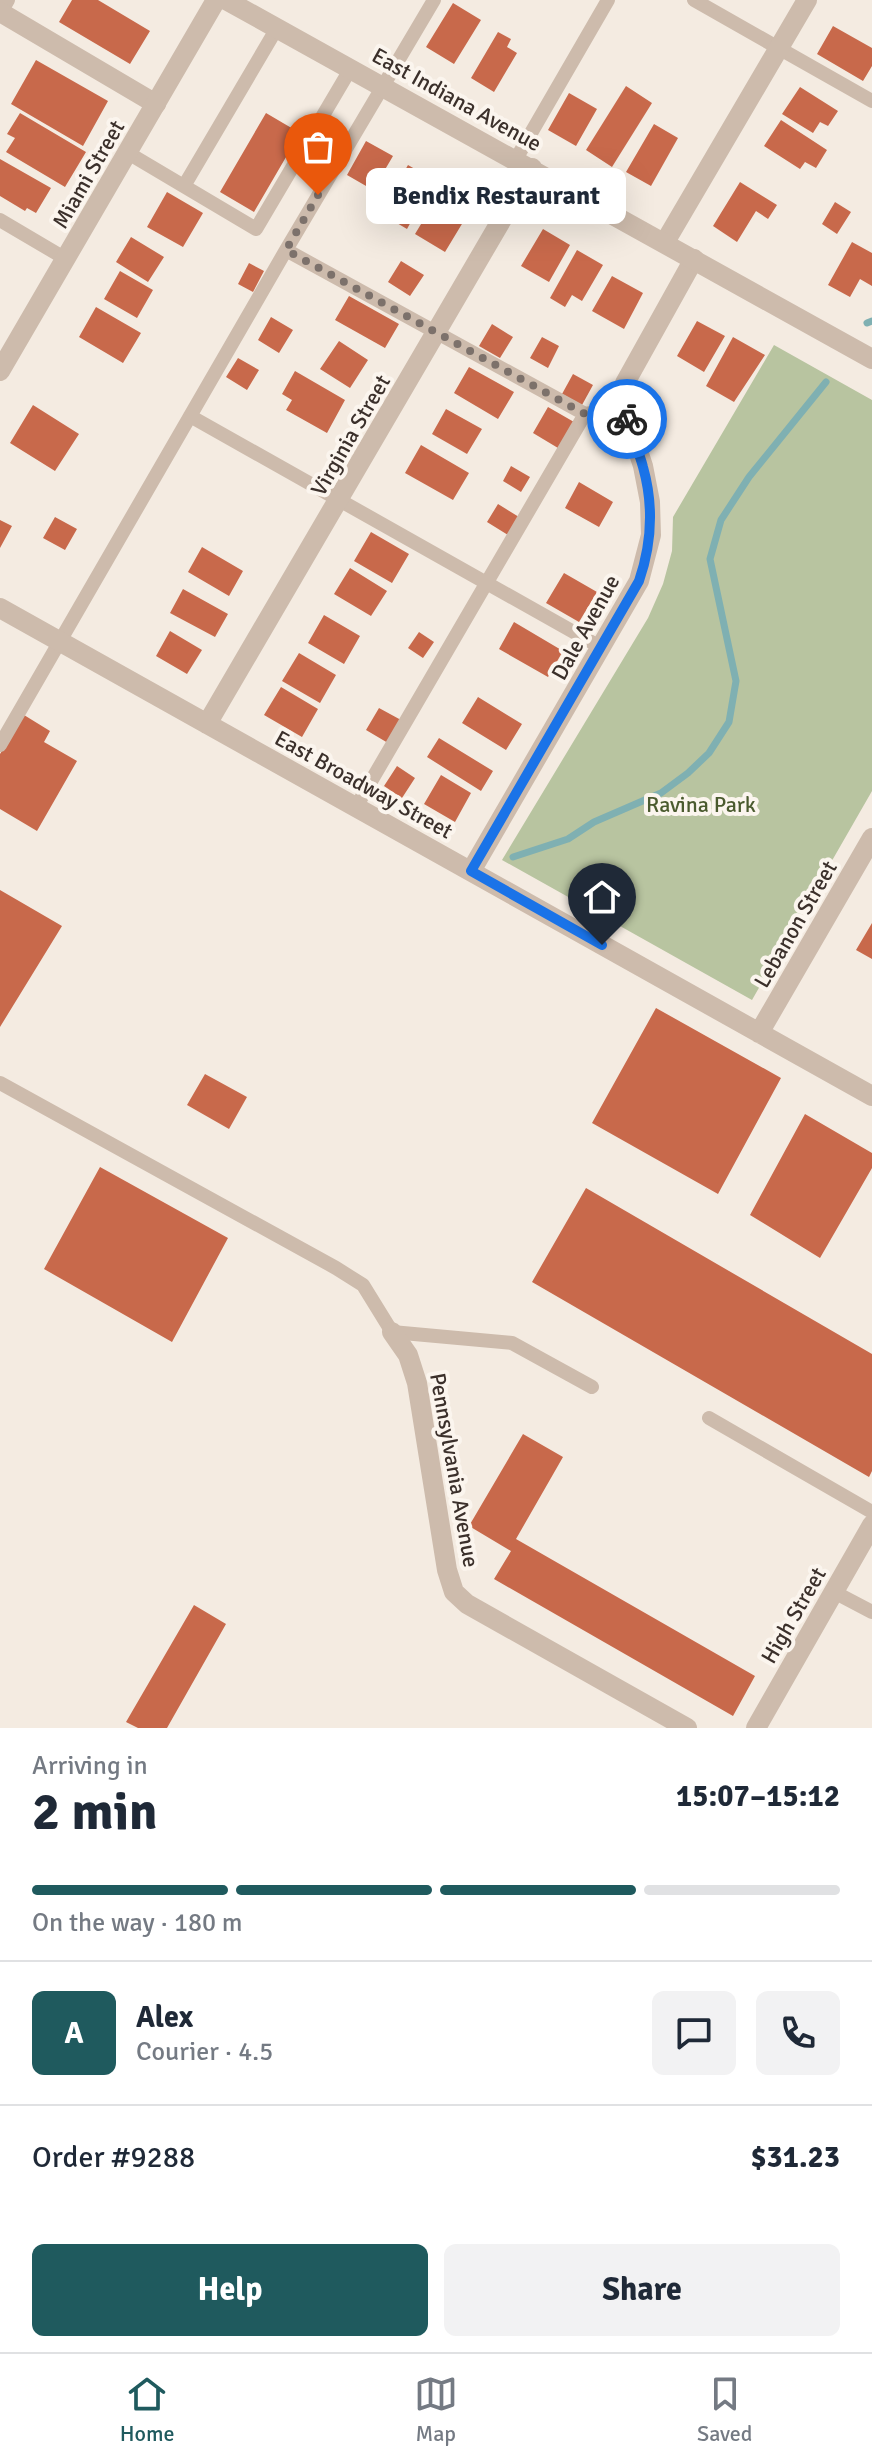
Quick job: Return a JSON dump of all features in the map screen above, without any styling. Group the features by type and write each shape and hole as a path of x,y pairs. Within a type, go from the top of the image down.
{"street":[{"name":"Miami Street","path":"0,371 216,0"},
{"name":"East Indiana Avenue","path":"226,0 872,359"},
{"path":"665,242 807,0"},
{"path":"0,13 156,104"},
{"name":"Virginia Street","path":"207,724 437,334 524,164"},
{"name":"Dale Avenue","path":"471,871 639,581 651,535 650,502 643,466 624,408 625,383 694,259"},
{"name":"East Broadway Street","path":"0,608 872,1096"},
{"name":"Lebanon Street","path":"759,1033 872,838"},
{"name":"Pennsylvania Avenue","path":"392,1332 408,1355 417,1383 447,1570 454,1592 467,1604 687,1728"},
{"name":"High Street","path":"756,1728 872,1525"}],"lane":[{"path":"0,13 8,0"},
{"path":"0,745 434,0"},
{"path":"524,164 608,0"},
{"path":"694,0 872,101"},
{"path":"184,186 277,28"},
{"path":"128,153 256,229 351,68"},
{"path":"0,220 66,259"},
{"path":"286,250 585,414 624,408"},
{"path":"356,807 585,414"},
{"path":"190,416 602,648"},
{"path":"0,1083 363,1285 392,1332 512,1343 592,1387"},
{"path":"709,1418 872,1512"},
{"path":"834,1592 872,1612"}],"green space":[{"name":"Ravina Park","path":"774,345 872,400 872,791 752,1000 502,860 648,618 663,584 672,551 673,517"}],"building":[{"path":"72,0 98,0 150,31 130,64 59,22"},
{"path":"453,3 481,20 454,64 426,47"},
{"path":"833,26 872,48 872,66 863,81 817,54"},
{"path":"498,32 511,39 507,47 517,53 494,92 471,78"},
{"path":"36,60 108,101 83,146 11,104"},
{"path":"626,86 652,103 612,167 586,150"},
{"path":"800,87 838,111 828,126 820,122 813,133 782,114"},
{"path":"569,93 597,109 576,146 548,130"},
{"path":"20,113 86,152 65,187 6,152 15,138 7,134"},
{"path":"266,113 300,133 254,212 220,192"},
{"path":"781,120 827,150 816,168 805,162 800,169 764,146"},
{"path":"654,124 678,138 651,186 626,172"},
{"path":"366,141 393,156 373,190 347,175"},
{"path":"0,159 51,188 36,213 27,208 25,211 0,196"},
{"path":"408,165 434,180 407,229 380,213"},
{"path":"740,182 777,205 768,219 756,211 737,242 713,226"},
{"path":"444,186 474,204 445,252 415,234"},
{"path":"167,192 203,213 183,247 147,227"},
{"path":"835,202 851,212 837,234 822,224"},
{"path":"543,229 570,245 549,282 521,266"},
{"path":"131,237 164,257 148,282 116,262"},
{"path":"852,242 872,253 872,286 860,279 850,297 828,285"},
{"path":"577,250 603,265 582,301 572,295 565,307 550,298"},
{"path":"401,261 424,275 410,296 388,282"},
{"path":"249,263 264,271 253,292 238,284"},
{"path":"120,271 153,290 137,318 104,299"},
{"path":"612,276 643,293 624,329 592,311"},
{"path":"349,296 399,324 385,348 335,320"},
{"path":"96,307 141,333 123,363 79,337"},
{"path":"271,317 293,330 279,353 258,340"},
{"path":"697,321 725,336 704,372 677,356"},
{"path":"492,324 513,337 500,358 479,346"},
{"path":"542,337 559,346 548,368 530,358"},
{"path":"733,337 765,355 734,402 706,386"},
{"path":"339,341 368,360 350,388 320,369"},
{"path":"238,358 259,370 247,390 226,377"},
{"path":"469,367 514,392 498,419 454,393"},
{"path":"295,371 345,400 327,433 286,410 292,400 282,394"},
{"path":"573,374 593,385 582,405 562,394"},
{"path":"33,405 79,434 55,471 10,443"},
{"path":"548,407 574,422 558,448 533,433"},
{"path":"446,409 482,429 467,454 432,434"},
{"path":"421,445 469,473 453,500 405,473"},
{"path":"511,466 530,477 521,492 503,481"},
{"path":"579,482 613,502 599,527 565,508"},
{"path":"498,504 519,517 508,535 487,522"},
{"path":"55,517 77,529 65,550 43,538"},
{"path":"0,520 12,526 0,548"},
{"path":"371,532 409,554 392,583 354,561"},
{"path":"202,547 243,571 229,596 188,572"},
{"path":"350,568 387,591 371,616 334,594"},
{"path":"564,573 597,592 579,622 546,603"},
{"path":"183,589 228,614 215,637 170,613"},
{"path":"324,615 360,636 344,664 308,643"},
{"path":"514,622 563,651 548,677 499,649"},
{"path":"170,631 202,650 187,674 156,656"},
{"path":"419,632 434,642 423,658 408,648"},
{"path":"299,653 336,675 320,703 282,681"},
{"path":"281,687 318,709 302,737 264,715"},
{"path":"478,697 522,724 506,750 462,723"},
{"path":"379,708 401,720 388,743 366,730"},
{"path":"24,715 50,731 44,742 77,761 37,831 0,809 0,754"},
{"path":"439,738 493,771 481,791 427,757"},
{"path":"397,766 415,778 402,798 384,786"},
{"path":"441,775 471,793 455,822 424,804"},
{"path":"0,890 62,926 0,1027"},
{"path":"872,923 872,959 856,950"},
{"path":"656,1008 781,1078 718,1194 592,1123"},
{"path":"205,1074 247,1097 229,1129 187,1105"},
{"path":"805,1114 872,1153 872,1168 820,1258 750,1215"},
{"path":"100,1167 228,1238 172,1342 44,1269"},
{"path":"586,1188 872,1354 872,1471 869,1477 532,1282"},
{"path":"523,1434 563,1457 516,1539 755,1676 733,1716 494,1579 511,1551 469,1526"},
{"path":"194,1605 226,1624 167,1728 138,1728 126,1722"}],"waterway":[{"path":"867,323 872,321"},
{"path":"513,857 568,839 594,822 661,793 709,753 729,722 736,681 710,559 721,520 749,477 826,382"}],"way so far":[{"path":"318,195 286,250 585,414 624,408 627,419"}],"place":[{"name":"Bendix Restaurant","path":"318,195"}],"route":[{"path":"602,945 471,871 639,581 651,535 650,502 643,466 627,419"}]}
